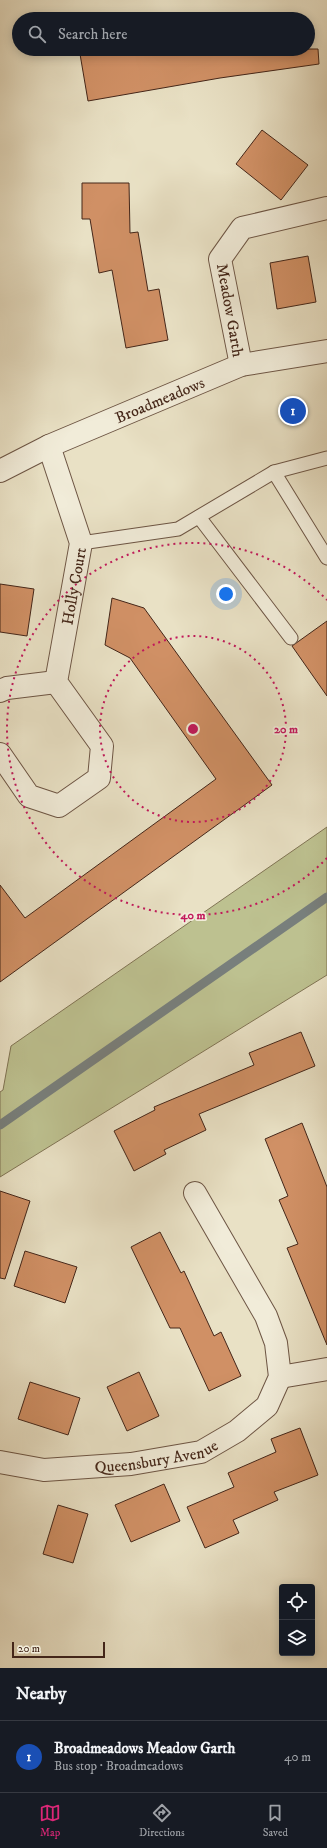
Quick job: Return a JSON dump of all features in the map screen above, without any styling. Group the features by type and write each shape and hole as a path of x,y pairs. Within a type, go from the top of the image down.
{"street":[{"name":"Meadow Garth","path":"241,365 220,259 242,228 327,208"},
{"name":"Broadmeadows","path":"0,471 49,446 241,365 327,351"},
{"name":"Holly Court","path":"49,446 81,543 56,682"},
{"path":"0,691 7,688 56,682 102,746 99,778 59,806 30,796 0,754"},
{"path":"195,1193 266,1316 276,1343 280,1377 327,1369"},
{"name":"Queensbury Avenue","path":"0,1462 44,1470 131,1464 201,1452 237,1431 267,1406 280,1377"}],"lane":[{"path":"81,543 178,529 274,472 327,458"},
{"path":"274,472 327,558"},
{"path":"199,516 291,638"}],"green space":[{"path":"327,827 327,975 0,1177 0,1092 3,1090 11,1046"}],"building":[{"path":"315,49 318,49 319,64 220,78 88,101 80,56 315,56"},
{"path":"262,130 308,165 281,200 236,164"},
{"path":"82,183 129,183 130,233 138,232 148,291 159,289 168,340 126,348 112,270 99,273 90,219 82,219"},
{"path":"308,256 316,302 277,309 270,263"},
{"path":"0,584 34,589 27,636 0,632"},
{"path":"112,598 144,608 272,785 0,982 0,885 25,918 216,779 130,658 105,645"},
{"path":"327,621 327,696 292,646"},
{"path":"301,1032 315,1066 199,1114 206,1130 164,1150 166,1154 134,1171 114,1131 155,1110 154,1107 254,1065 249,1053"},
{"path":"302,1123 327,1187 327,1345 287,1248 298,1244 279,1200 288,1196 265,1139"},
{"path":"0,1191 30,1201 5,1279 0,1278"},
{"path":"160,1232 181,1273 184,1271 214,1336 221,1332 241,1376 209,1391 180,1328 170,1328 131,1247"},
{"path":"25,1251 77,1267 65,1303 14,1286"},
{"path":"139,1372 159,1416 127,1431 107,1387"},
{"path":"30,1382 80,1398 68,1435 18,1419"},
{"path":"300,1428 318,1475 274,1492 278,1500 233,1520 239,1533 205,1548 187,1507 234,1487 228,1473 276,1452 271,1439"},
{"path":"164,1484 180,1521 131,1542 115,1505"},
{"path":"58,1505 88,1514 73,1563 43,1554"}],"waterway":[{"path":"0,1125 327,897"}],"place":[{"name":"Broadmeadows Meadow Garth","path":"293,411"}]}
